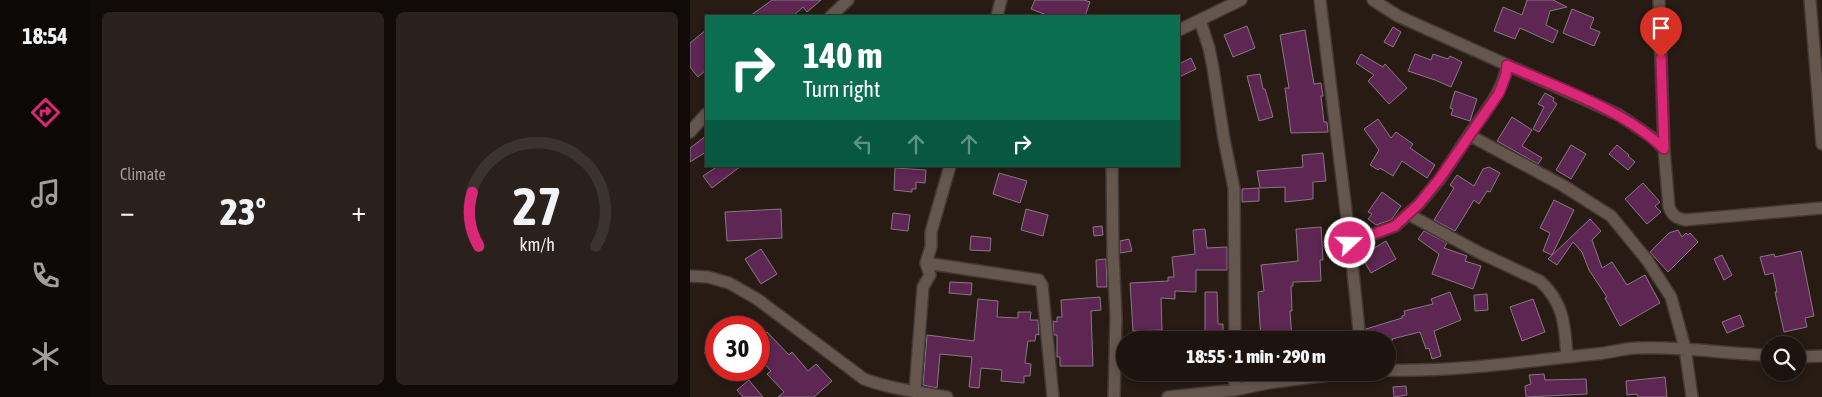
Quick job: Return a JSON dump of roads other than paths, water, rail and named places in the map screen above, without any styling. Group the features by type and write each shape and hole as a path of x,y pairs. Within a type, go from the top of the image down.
{"street":[{"path":"832,15 848,0"},
{"path":"997,15 1001,0"},
{"path":"1180,30 1241,0"},
{"path":"1320,0 1359,331"},
{"path":"1373,0 1398,16 1619,115 1653,138 1664,149"},
{"path":"1659,0 1664,149 1669,207 1672,214 1685,220 1822,208"},
{"path":"1810,0 1822,144"},
{"path":"1200,20 1209,48 1234,188 1235,331"},
{"path":"1350,243 1395,226 1419,204 1440,178 1499,93 1506,75 1507,65"},
{"path":"690,132 705,115"},
{"path":"1469,135 1562,185 1611,216 1647,260 1671,297 1685,348 1692,397"},
{"path":"916,393 923,287 930,275 926,263 932,247 931,232 950,167"},
{"path":"1112,167 1116,317 1114,397"},
{"path":"1408,214 1478,252 1540,281 1561,310 1565,324 1567,357"},
{"path":"926,263 1039,280 1042,285 1053,397"},
{"path":"690,276 708,277 729,283 757,299 864,378 882,385 916,393 947,397"},
{"path":"1396,370 1421,371 1491,366 1610,353 1635,348 1685,348 1761,355"},
{"path":"1806,356 1822,356"},
{"path":"1235,381 1235,390"},
{"path":"1168,397 1203,395 1283,381"}]}
